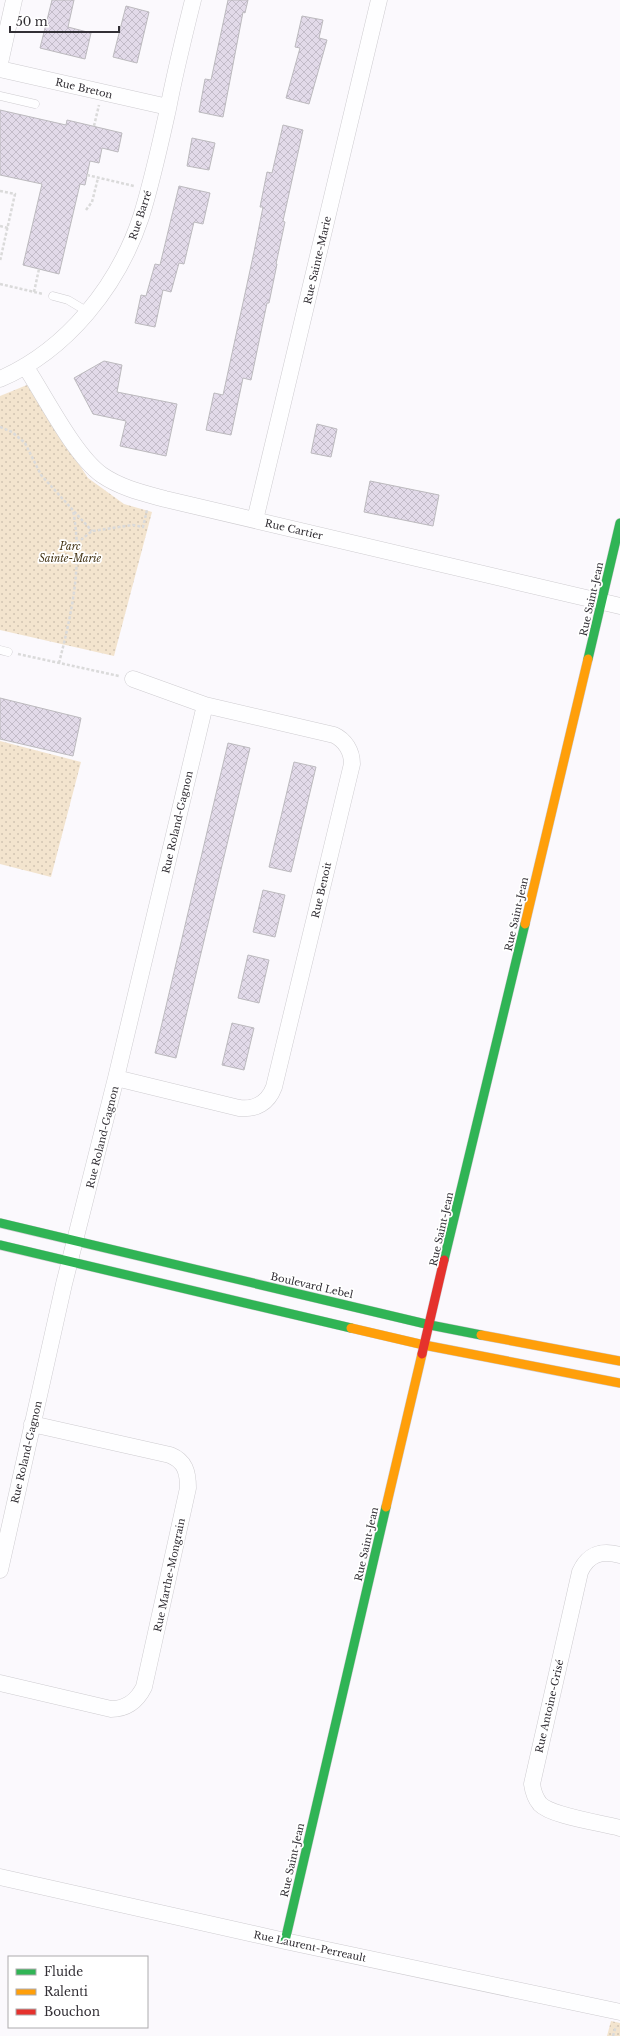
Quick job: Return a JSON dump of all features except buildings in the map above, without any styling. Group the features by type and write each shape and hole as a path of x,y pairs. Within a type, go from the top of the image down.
{"street":[{"path":"0,63 14,0"},
{"name":"Rue Barré","path":"0,379 26,366 54,345 88,312 114,276 134,235 143,209 193,0"},
{"name":"Rue Sainte-Marie","path":"255,520 379,0"},
{"name":"Rue Breton","path":"0,69 168,106"},
{"name":"Rue Cartier","path":"26,366 76,447 101,475 134,491 620,606"},
{"name":"Rue Saint-Jean","path":"285,1941 424,1345 620,523"},
{"name":"Rue Benoit","path":"116,1078 245,1109 260,1106 270,1096 276,1080 352,764 349,749 339,737 334,735 205,705 133,679"},
{"name":"Rue Roland-Gagnon","path":"0,1570 70,1261 116,1078 205,705"},
{"name":"Boulevard Lebel","path":"0,1223 430,1325 620,1361"},
{"path":"0,1245 424,1345 620,1383"},
{"name":"Rue Marthe-Mongrain","path":"0,1683 111,1708 124,1707 137,1699 144,1687 188,1488 185,1466 170,1455 32,1424"},
{"name":"Rue Antoine-Grisé","path":"620,1554 606,1552 599,1553 587,1561 580,1572 532,1784 536,1798 540,1804 552,1812 620,1828"},
{"name":"Rue Laurent-Perreault","path":"0,1877 618,2017"}],"lane":[{"path":"0,96 35,104"},
{"path":"53,296 68,300 88,312"}],"path":[{"path":"94,126 100,103"},
{"path":"87,175 134,186"},
{"path":"86,210 92,202 98,178"},
{"path":"0,191 15,194 0,261"},
{"path":"0,226 8,228"},
{"path":"34,292 39,269"},
{"path":"0,284 53,296"},
{"path":"0,426 12,432 26,443 41,475 92,531"},
{"path":"77,543 92,531 133,525 143,527 147,509"},
{"path":"59,663 75,595 77,543 73,510"},
{"path":"4,651 133,679"},
{"path":"613,2036 618,2017"}],"green space":[{"name":"Parc Sainte-Marie","path":"27,385 88,478 124,504 152,512 114,656 0,630 0,396"},
{"path":"0,741 81,762 51,877 0,864"},
{"path":"611,2021 620,2023 620,2036 607,2036"}],"traffic: fast":[{"path":"588,659 620,523"},
{"path":"444,1260 525,924"},
{"path":"0,1223 430,1325 481,1335"},
{"path":"0,1245 351,1328"},
{"path":"285,1941 386,1507"}],"traffic: slow":[{"path":"525,924 588,659"},
{"path":"351,1328 424,1345 620,1383"},
{"path":"481,1335 620,1361"},
{"path":"386,1507 422,1354"}],"traffic: jam":[{"path":"422,1354 444,1260"}]}
